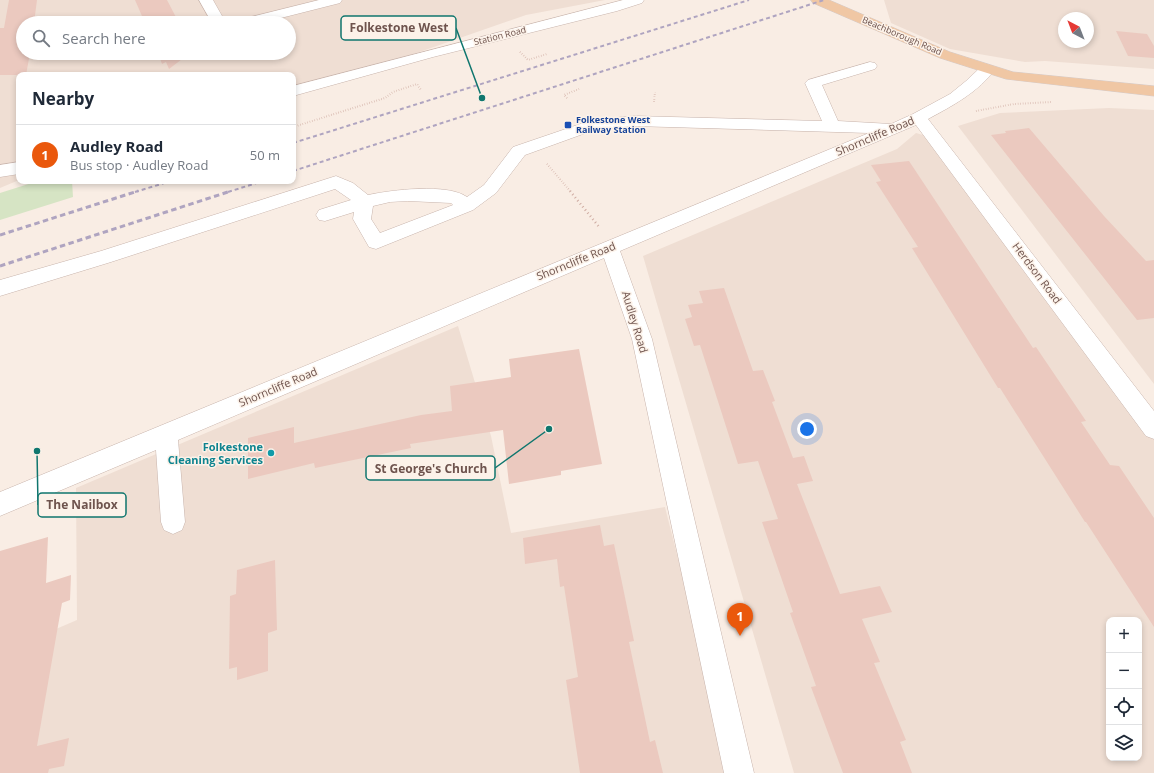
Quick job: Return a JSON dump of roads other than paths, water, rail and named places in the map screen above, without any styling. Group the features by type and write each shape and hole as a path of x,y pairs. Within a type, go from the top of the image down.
{"main road":[{"name":"Beachborough Road","path":"818,0 945,55 987,69"},
{"path":"987,69 1011,76 1154,91"}],"street":[{"path":"206,0 215,16"},
{"path":"272,16 335,0"},
{"name":"Station Road","path":"296,90 428,54 612,8 637,0"},
{"path":"832,126 813,83 870,66"},
{"name":"Shorncliffe Road","path":"0,504 166,434 606,240 834,154 896,128 918,118 963,93 975,83 987,69"},
{"name":"Herdson Road","path":"918,118 1154,429"},
{"path":"364,202 362,219 376,242 430,222 467,206 490,189 519,151 601,123 634,121 812,127 832,126 896,128"},
{"path":"812,127 834,154"},
{"path":"0,171 16,169"},
{"path":"0,288 104,257 336,182 347,187 364,202"},
{"path":"325,215 364,202 390,196 408,195 455,197 467,206"},
{"path":"408,195 420,206 430,222"},
{"name":"Audley Road","path":"606,240 616,263 642,339 740,773"},
{"path":"166,434 173,522"}],"railway":[{"path":"296,142 749,0"},
{"path":"296,170 824,0"},
{"path":"135,192 161,184"},
{"path":"228,192 253,184"},
{"path":"0,235 138,191"},
{"path":"0,266 231,191"}],"place":[{"name":"Folkestone West","path":"482,98"},
{"name":"Folkestone West Railway Station","path":"568,125"},
{"name":"St George's Church","path":"549,429"},
{"name":"The Nailbox","path":"37,451"},
{"name":"Folkestone Cleaning Services","path":"271,453"},
{"name":"Audley Road","path":"740,636"}]}
